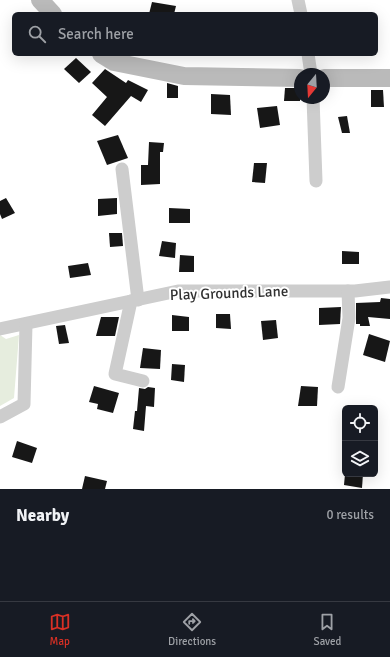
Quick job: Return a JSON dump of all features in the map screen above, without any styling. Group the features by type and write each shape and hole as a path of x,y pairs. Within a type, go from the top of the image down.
{"street":[{"path":"40,0 52,12"},
{"path":"298,0 301,12"},
{"path":"104,56 114,62 184,76 294,78"},
{"path":"308,56 311,68"},
{"path":"330,78 390,78"},
{"path":"313,104 316,181"},
{"path":"122,169 135,301 115,374 142,381"},
{"name":"Play Grounds Lane","path":"0,329 178,291 348,291 390,287"},
{"path":"338,387 349,318 348,291"},
{"path":"0,416 24,404 26,324"}],"green space":[{"path":"0,335 6,339 19,335 14,398 0,406"}],"building":[{"path":"152,2 176,6 174,12 150,12"},
{"path":"76,58 91,72 79,83 64,69"},
{"path":"105,69 126,83 128,80 148,90 141,102 131,96 105,126 92,115 107,97 92,83"},
{"path":"167,83 178,86 178,98 167,98"},
{"path":"285,88 294,88 294,101 284,101"},
{"path":"371,90 383,90 384,107 371,107"},
{"path":"211,94 230,95 231,115 211,114"},
{"path":"277,106 280,125 260,128 257,108"},
{"path":"347,116 350,133 342,133 338,117"},
{"path":"118,135 128,158 107,165 97,141"},
{"path":"149,142 164,143 163,152 160,152 160,184 141,185 141,165 148,165"},
{"path":"254,163 267,163 265,183 252,182"},
{"path":"6,198 15,213 2,219 0,214 0,201"},
{"path":"117,198 117,214 98,216 98,199"},
{"path":"169,208 190,209 190,223 169,223"},
{"path":"109,233 122,233 123,246 110,247"},
{"path":"162,241 176,243 175,258 159,256"},
{"path":"342,251 359,252 359,264 342,264"},
{"path":"180,255 194,256 194,272 179,272"},
{"path":"88,263 91,275 70,278 68,266"},
{"path":"381,298 390,299 390,319 368,317 370,326 360,326 360,324 356,324 356,303 380,302"},
{"path":"341,307 340,324 319,325 319,308"},
{"path":"216,314 230,314 231,329 216,328"},
{"path":"172,315 189,317 189,331 172,331"},
{"path":"101,317 119,317 115,336 96,336"},
{"path":"276,320 278,338 263,340 261,321"},
{"path":"65,325 69,343 59,344 56,326"},
{"path":"369,334 390,341 385,362 363,355"},
{"path":"143,348 161,350 160,369 140,368"},
{"path":"172,364 185,365 184,382 171,380"},
{"path":"94,386 119,393 113,413 97,409 98,404 89,402"},
{"path":"301,386 318,387 317,406 298,406"},
{"path":"148,387 155,388 154,407 146,406 144,431 133,429 135,411 137,411 139,388 145,389"},
{"path":"17,441 37,448 32,463 12,457"},
{"path":"85,476 107,481 105,489 82,489"},
{"path":"345,477 363,477 362,488 344,485"}]}
